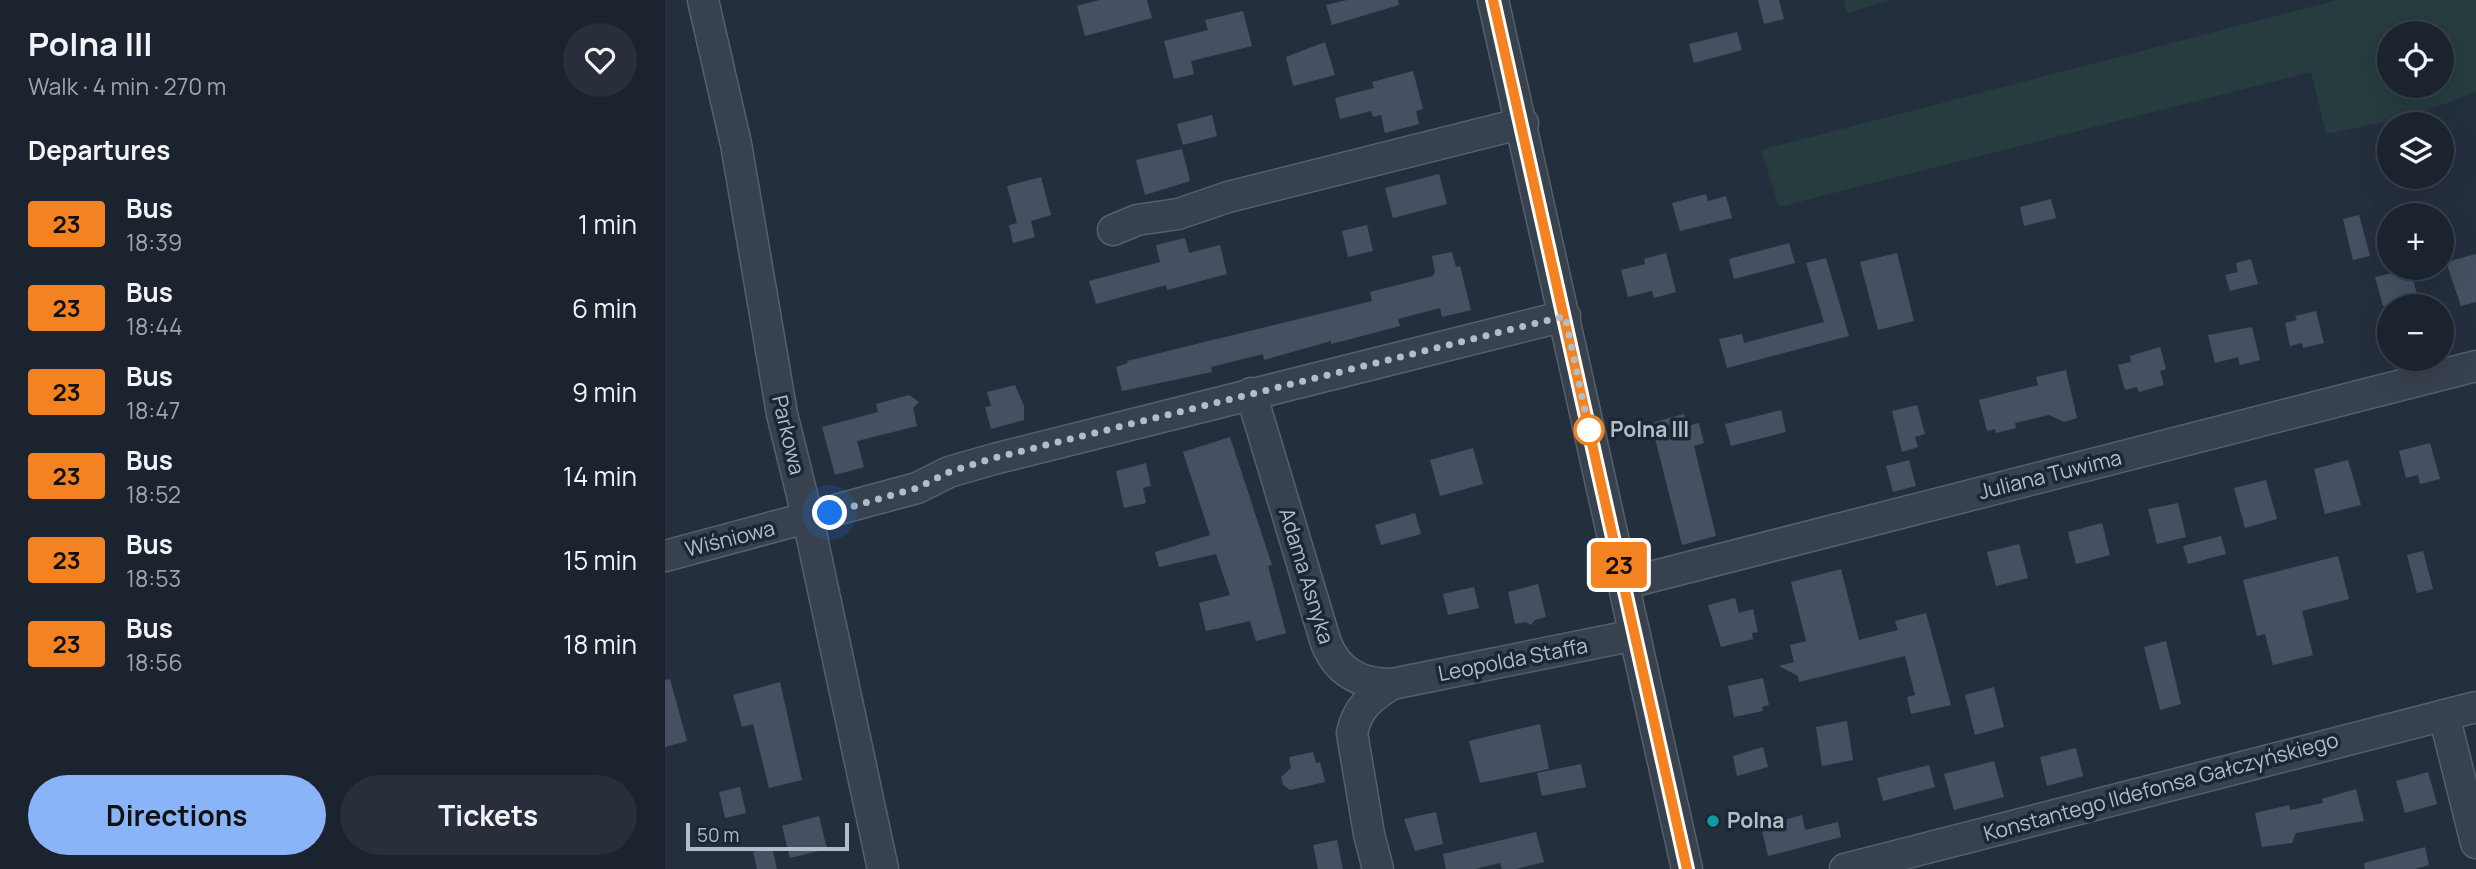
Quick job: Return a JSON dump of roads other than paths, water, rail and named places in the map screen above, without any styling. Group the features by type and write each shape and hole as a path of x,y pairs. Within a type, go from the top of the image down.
{"street":[{"name":"Parkowa","path":"703,0 736,144 782,414 808,519 883,869"},
{"path":"1493,0 1523,122 1687,869"},
{"path":"1113,230 1137,220 1178,214 1228,197 1523,122"},
{"name":"Wiśniowa","path":"665,556 917,488 964,467 1565,316"},
{"name":"Juliana Tuwima","path":"1623,583 2476,366"},
{"name":"Adama Asnyka","path":"1251,393 1329,652 1344,670 1362,682 1392,684"},
{"name":"Leopolda Staffa","path":"1392,684 1635,635"},
{"path":"1378,869 1369,834 1352,733 1365,704 1392,684"},
{"name":"Konstantego Ildefonsa Gałczyńskiego","path":"1845,869 2476,706"},
{"path":"2444,715 2476,843"}],"place":[{"name":"Polna III","path":"1589,430"},
{"name":"Polna","path":"1713,821"}]}
